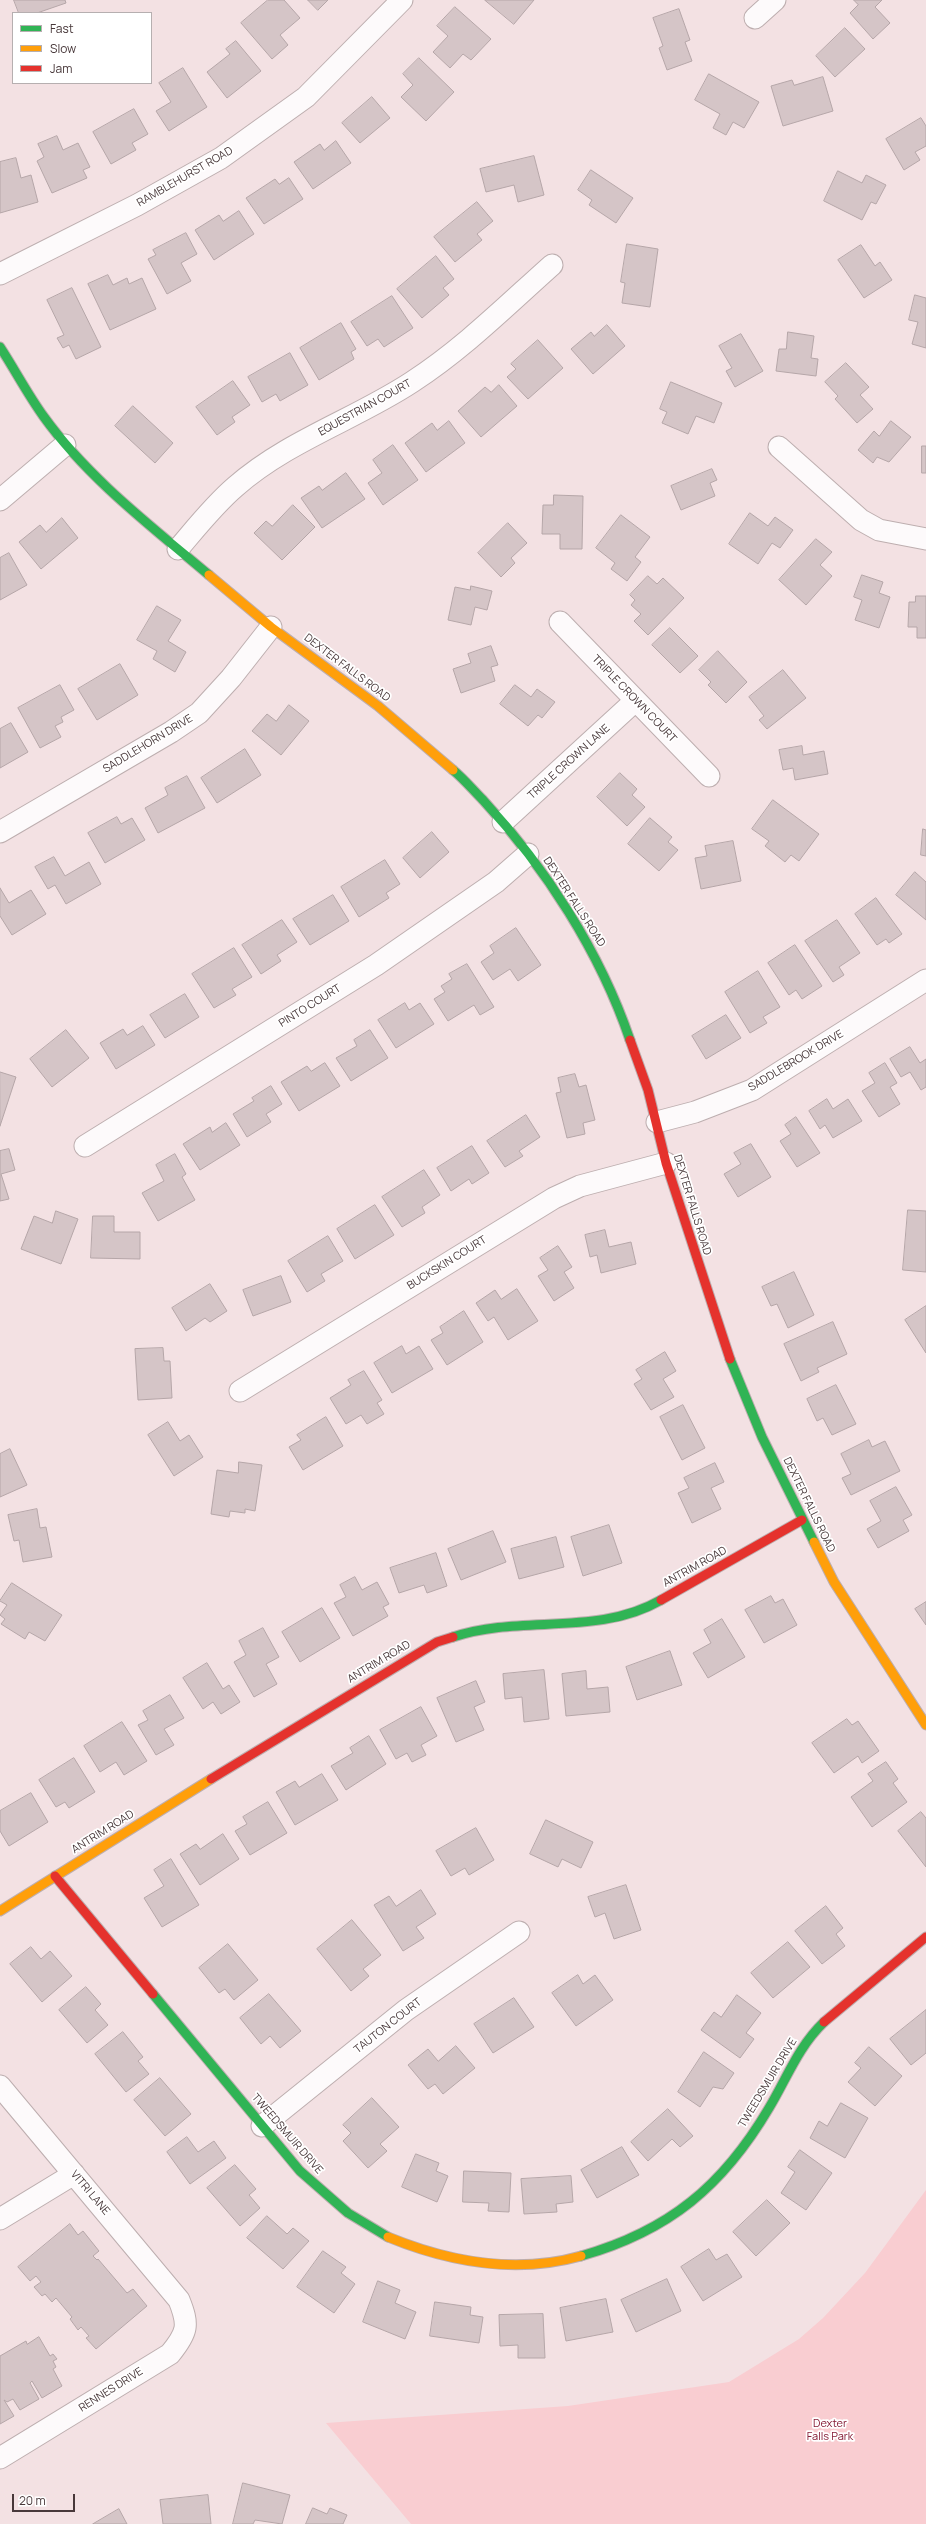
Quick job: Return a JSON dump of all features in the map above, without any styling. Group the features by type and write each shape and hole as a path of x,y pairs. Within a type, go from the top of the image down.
{"street":[{"name":"RAMBLEHURST ROAD","path":"0,274 137,205 221,158 306,98 402,0"},
{"path":"755,18 774,0"},
{"name":"EQUESTRIAN COURT","path":"178,549 235,486 269,463 311,438 376,404 448,358 552,265"},
{"name":"DEXTER FALLS ROAD","path":"0,347 44,417 65,445 129,507 271,627 378,706 456,772 503,822 528,854 568,911 596,959 625,1024 657,1122 666,1163 738,1379 802,1520 834,1582 923,1714"},
{"path":"0,500 65,445"},
{"path":"779,447 861,520 879,530 926,539"},
{"name":"TRIPLE CROWN COURT","path":"560,622 709,776"},
{"name":"SADDLEHORN DRIVE","path":"0,832 171,732 199,713 231,678 271,627"},
{"name":"TRIPLE CROWN LANE","path":"503,822 635,701"},
{"name":"PINTO COURT","path":"85,1146 376,964 496,882 528,854"},
{"name":"SADDLEBROOK DRIVE","path":"657,1122 695,1112 752,1090 926,980"},
{"name":"BUCKSKIN COURT","path":"240,1391 554,1198 580,1186 666,1163"},
{"name":"ANTRIM ROAD","path":"0,1911 319,1712 437,1642 467,1632 496,1626 589,1624 646,1609 802,1520"},
{"name":"TWEEDSMUIR DRIVE","path":"55,1876 300,2171 336,2203 381,2233 419,2249 448,2258 504,2265 546,2262 606,2250 635,2238 659,2225 692,2201 721,2176 767,2111 804,2044 828,2019 926,1937"},
{"name":"TAUTON COURT","path":"262,2126 406,2010 518,1932"},
{"name":"VITRI LANE","path":"0,2086 179,2300"},
{"path":"0,2219 74,2174"},
{"name":"RENNES DRIVE","path":"0,2458 170,2354 183,2338 187,2320 179,2300"}],"green space":[{"name":"Dexter Falls Park","path":"926,2190 926,2524 411,2524 326,2423 568,2406 729,2382 799,2339 823,2318 865,2273"}],"building":[{"path":"14,0 65,0 66,3 40,12 19,12"},
{"path":"268,0 284,0 300,18 280,35 288,45 272,59 241,23"},
{"path":"308,0 328,0 318,10"},
{"path":"485,0 534,0 514,24"},
{"path":"854,0 882,0 875,7 890,23 873,39 850,13 858,5"},
{"path":"455,7 491,39 471,60 463,54 450,68 433,52 448,36 437,26"},
{"path":"679,9 690,40 685,42 692,61 667,70 659,48 663,46 653,18"},
{"path":"845,28 865,49 835,77 816,56"},
{"path":"236,41 261,71 227,98 207,72 230,54 226,49"},
{"path":"419,58 454,92 426,121 401,97 413,85 403,74"},
{"path":"183,68 207,107 169,131 156,111 171,102 159,83"},
{"path":"709,74 759,102 744,128 733,122 726,135 713,128 720,114 695,100"},
{"path":"823,77 833,111 783,126 771,86 792,80 794,85"},
{"path":"372,97 390,118 360,143 342,123"},
{"path":"134,109 148,134 132,143 136,150 111,164 93,132"},
{"path":"921,118 926,126 926,146 915,152 920,160 904,170 886,139"},
{"path":"57,136 63,150 78,143 90,167 83,170 87,178 52,193 37,161 44,157 38,144"},
{"path":"336,141 351,163 313,189 294,162 320,144 324,150"},
{"path":"534,156 544,195 518,202 514,185 486,192 480,169"},
{"path":"16,158 21,178 31,175 38,202 0,213 0,162"},
{"path":"591,170 633,198 616,223 589,205 592,200 578,190"},
{"path":"838,171 862,183 866,175 886,185 876,204 871,202 862,220 824,201"},
{"path":"289,178 303,199 264,224 246,198 275,179 279,184"},
{"path":"477,202 493,221 477,234 482,240 455,262 434,237"},
{"path":"239,211 254,234 214,260 195,230 219,215 223,221"},
{"path":"186,233 197,254 181,263 191,281 167,294 148,259 156,255 153,250"},
{"path":"627,244 658,249 650,307 622,303 625,283 621,282"},
{"path":"861,245 875,266 880,262 892,280 864,298 838,260"},
{"path":"436,256 454,279 443,288 449,295 422,318 397,289"},
{"path":"108,275 113,285 127,278 129,284 142,278 156,309 110,330 88,284"},
{"path":"72,288 101,347 76,359 69,345 63,348 57,338 64,335 47,300"},
{"path":"915,295 926,298 926,348 912,344 918,322 909,320"},
{"path":"392,296 413,328 384,347 378,339 367,346 351,322"},
{"path":"341,323 356,349 351,352 354,359 319,380 300,348"},
{"path":"607,325 625,346 593,374 571,349 591,332 594,336"},
{"path":"788,332 814,336 811,358 818,359 816,376 776,371 779,349 786,349"},
{"path":"741,334 763,371 735,387 726,371 732,368 719,346"},
{"path":"538,340 563,368 528,399 507,377 516,369 511,364"},
{"path":"290,353 308,385 280,401 276,394 262,402 248,377"},
{"path":"846,363 869,387 860,395 873,409 857,423 835,399 838,396 825,382"},
{"path":"233,381 250,405 232,417 235,422 217,435 196,407"},
{"path":"671,382 722,403 714,423 696,416 688,434 662,423 667,412 660,409"},
{"path":"499,385 517,406 481,437 458,411 485,387 491,392"},
{"path":"133,406 173,443 155,463 115,426"},
{"path":"449,421 465,443 426,472 405,443 432,423 437,430"},
{"path":"891,421 911,437 889,462 877,457 873,463 858,450 874,431 879,436"},
{"path":"393,445 418,480 383,505 368,483 382,473 373,460"},
{"path":"922,446 926,446 926,473 922,473"},
{"path":"712,469 717,480 710,483 715,496 681,510 671,486"},
{"path":"346,473 365,499 322,528 301,498 319,486 322,490"},
{"path":"554,495 583,496 582,549 560,549 560,534 542,534 543,505 553,505"},
{"path":"293,505 315,527 282,560 254,533 266,521 272,526"},
{"path":"750,513 768,526 775,517 793,530 780,548 772,543 758,564 729,544"},
{"path":"621,515 650,537 635,557 641,562 627,581 611,569 615,563 596,548"},
{"path":"62,518 78,538 41,569 19,542 40,525 46,532"},
{"path":"508,523 527,543 511,558 515,563 501,577 478,553"},
{"path":"816,539 832,552 820,565 832,576 806,605 779,580"},
{"path":"9,553 27,585 0,600 0,558"},
{"path":"862,575 883,582 879,593 890,597 879,628 855,620 862,600 854,597"},
{"path":"648,576 657,584 663,578 684,598 648,635 634,621 641,614 631,605 635,600 630,595"},
{"path":"471,586 492,591 487,610 475,607 471,625 448,620 455,587 470,590"},
{"path":"916,596 926,596 926,638 917,638 917,627 908,627 909,602 915,602"},
{"path":"157,606 181,620 168,641 186,652 175,672 153,659 157,651 137,640"},
{"path":"670,628 698,656 680,673 652,645"},
{"path":"491,646 498,665 491,667 495,681 461,693 453,669 471,663 468,654"},
{"path":"718,651 747,682 726,703 708,685 711,682 699,670"},
{"path":"120,664 138,695 97,720 78,689"},
{"path":"783,670 806,698 767,729 759,720 764,716 749,697"},
{"path":"60,685 74,710 61,717 63,722 55,726 61,737 40,748 18,708"},
{"path":"515,685 531,697 537,689 555,702 542,718 538,715 528,726 500,704"},
{"path":"289,705 309,721 281,755 252,731 267,714 276,721"},
{"path":"11,723 28,752 0,768 0,729"},
{"path":"802,746 803,755 824,751 828,774 795,780 793,768 783,770 779,750"},
{"path":"245,749 261,775 217,803 201,778"},
{"path":"620,773 637,789 632,795 645,807 627,826 597,797"},
{"path":"187,776 205,808 158,833 145,808 168,795 165,788"},
{"path":"773,800 819,834 799,861 791,855 785,862 765,846 769,841 752,829"},
{"path":"117,817 121,824 132,818 145,840 105,863 88,833"},
{"path":"650,818 672,837 668,842 678,850 659,871 628,844"},
{"path":"923,829 926,830 926,856 921,855"},
{"path":"432,832 449,852 420,878 403,858"},
{"path":"733,841 741,881 701,889 695,858 707,856 705,846"},
{"path":"54,857 65,876 89,862 101,884 66,904 55,885 48,889 35,867"},
{"path":"385,860 400,884 386,893 389,898 359,917 341,887"},
{"path":"915,872 926,882 926,920 896,895"},
{"path":"0,888 9,903 31,890 46,914 12,935 0,916"},
{"path":"333,895 349,921 310,945 293,919"},
{"path":"876,898 902,934 889,943 886,939 877,945 855,914"},
{"path":"282,920 297,942 277,955 281,961 261,974 242,945"},
{"path":"837,920 860,953 839,967 844,975 833,982 805,941"},
{"path":"516,928 541,965 518,981 510,969 493,980 481,962 494,953 490,946"},
{"path":"795,945 822,986 802,999 796,990 789,995 768,963"},
{"path":"234,948 252,977 232,989 236,995 214,1008 192,974"},
{"path":"467,964 494,1007 480,1015 474,1005 448,1021 434,999 445,992 441,986 452,979 449,974"},
{"path":"758,971 780,1007 763,1017 767,1023 750,1033 725,992"},
{"path":"185,994 199,1017 165,1038 150,1015"},
{"path":"405,1003 409,1010 420,1003 434,1024 396,1048 378,1020"},
{"path":"726,1015 741,1038 706,1059 692,1036"},
{"path":"143,1026 155,1045 116,1069 100,1043 123,1029 127,1035"},
{"path":"66,1030 89,1058 52,1087 30,1059"},
{"path":"370,1030 388,1058 351,1081 336,1058 357,1046 354,1040"},
{"path":"910,1047 920,1063 926,1059 926,1087 921,1090 910,1072 901,1077 890,1059"},
{"path":"325,1063 340,1086 299,1111 281,1082 307,1066 311,1071"},
{"path":"885,1063 897,1083 890,1087 900,1104 879,1117 862,1091 875,1083 869,1073"},
{"path":"0,1072 16,1077 0,1126"},
{"path":"575,1074 579,1087 586,1085 595,1120 583,1123 585,1134 567,1138 556,1093 561,1092 558,1078"},
{"path":"271,1086 282,1104 266,1114 271,1122 247,1137 233,1114 254,1101 252,1098"},
{"path":"827,1099 833,1109 848,1099 862,1121 833,1138 825,1125 820,1129 809,1111"},
{"path":"526,1115 540,1137 519,1151 523,1156 505,1167 487,1141"},
{"path":"796,1117 820,1153 797,1167 780,1141 791,1134 785,1125"},
{"path":"226,1123 240,1145 200,1170 183,1144 210,1127 212,1132"},
{"path":"751,1144 771,1177 738,1197 724,1174 741,1164 734,1153"},
{"path":"472,1146 489,1173 472,1184 469,1179 451,1191 437,1168"},
{"path":"9,1149 15,1170 1,1174 9,1199 0,1201 0,1151"},
{"path":"175,1154 186,1174 182,1177 195,1200 158,1221 142,1193 164,1181 156,1165"},
{"path":"424,1170 440,1195 422,1207 425,1213 402,1227 382,1197"},
{"path":"375,1205 394,1235 355,1259 337,1229"},
{"path":"908,1210 926,1211 926,1272 903,1270"},
{"path":"56,1211 78,1219 61,1264 21,1249 34,1216 52,1223"},
{"path":"93,1216 114,1216 114,1232 140,1232 140,1259 91,1258"},
{"path":"605,1230 609,1247 631,1242 636,1264 601,1273 597,1255 590,1257 585,1235"},
{"path":"328,1236 343,1261 321,1274 325,1281 307,1292 288,1261"},
{"path":"558,1246 572,1267 564,1272 574,1288 554,1301 538,1276 548,1270 540,1258"},
{"path":"794,1272 814,1315 788,1328 777,1304 771,1306 762,1287"},
{"path":"281,1276 291,1302 253,1316 243,1290"},
{"path":"210,1284 227,1311 210,1322 205,1318 186,1331 172,1308"},
{"path":"517,1289 538,1321 508,1340 494,1317 488,1321 476,1303 495,1290 501,1299"},
{"path":"926,1306 926,1353 905,1320"},
{"path":"464,1311 483,1342 447,1365 431,1340 443,1333 440,1327"},
{"path":"833,1322 847,1354 817,1368 819,1372 801,1381 784,1344"},
{"path":"402,1346 406,1354 419,1346 433,1369 392,1393 374,1363"},
{"path":"163,1348 164,1361 170,1361 172,1398 138,1400 135,1349"},
{"path":"665,1352 676,1371 663,1379 674,1397 651,1410 634,1384 642,1379 636,1370"},
{"path":"364,1371 382,1400 377,1403 384,1414 367,1424 361,1415 346,1424 330,1398 351,1385 348,1380"},
{"path":"836,1385 856,1424 832,1435 823,1418 817,1421 807,1399"},
{"path":"683,1405 705,1448 682,1460 660,1417"},
{"path":"326,1417 343,1446 303,1470 289,1447 301,1440 297,1435"},
{"path":"168,1422 180,1441 189,1435 203,1457 174,1476 148,1435"},
{"path":"869,1440 872,1447 885,1441 900,1471 851,1495 842,1478 851,1474 841,1454"},
{"path":"10,1449 27,1485 0,1497 0,1454"},
{"path":"239,1462 262,1465 255,1511 245,1509 245,1513 230,1511 229,1517 211,1514 217,1470 238,1473"},
{"path":"715,1463 724,1482 711,1488 721,1509 692,1523 678,1493 689,1488 684,1478"},
{"path":"896,1487 912,1515 903,1520 909,1531 878,1548 867,1529 881,1521 870,1501"},
{"path":"37,1509 40,1528 46,1527 52,1557 23,1562 19,1540 14,1541 8,1515"},
{"path":"609,1525 622,1563 583,1576 571,1537"},
{"path":"493,1531 506,1562 461,1580 448,1549"},
{"path":"556,1537 564,1567 519,1579 511,1549"},
{"path":"436,1553 447,1586 427,1593 424,1585 399,1593 390,1568"},
{"path":"355,1577 362,1590 377,1582 389,1604 383,1607 388,1616 353,1636 334,1603 346,1597 340,1585"},
{"path":"12,1583 62,1615 45,1641 29,1632 25,1639 1,1624 5,1619 0,1615 7,1605 0,1601"},
{"path":"771,1596 775,1603 783,1599 797,1625 764,1643 745,1610"},
{"path":"926,1602 926,1625 915,1609"},
{"path":"322,1608 340,1638 300,1662 282,1632"},
{"path":"722,1619 745,1657 708,1678 693,1653 711,1643 704,1630"},
{"path":"263,1628 279,1657 266,1664 277,1684 254,1697 234,1662 246,1655 239,1641"},
{"path":"670,1651 682,1685 637,1700 626,1667"},
{"path":"207,1663 223,1689 229,1685 240,1702 221,1714 213,1702 203,1709 183,1678"},
{"path":"544,1670 549,1719 524,1722 522,1697 505,1699 503,1674"},
{"path":"586,1671 587,1689 608,1687 610,1712 566,1716 562,1674"},
{"path":"476,1681 485,1702 474,1707 484,1730 456,1742 437,1698"},
{"path":"170,1695 184,1718 164,1729 174,1745 156,1755 138,1725 148,1720 143,1711"},
{"path":"421,1707 437,1736 421,1745 426,1755 412,1762 407,1753 396,1759 380,1730"},
{"path":"847,1719 852,1725 858,1721 879,1751 862,1763 858,1756 834,1773 812,1743"},
{"path":"122,1722 147,1761 124,1775 116,1762 100,1772 84,1746"},
{"path":"369,1736 386,1764 346,1790 331,1766 353,1753 350,1748"},
{"path":"74,1758 95,1792 69,1808 65,1802 56,1807 39,1780"},
{"path":"886,1762 898,1779 893,1783 907,1802 872,1827 851,1797 873,1781 868,1774"},
{"path":"322,1774 338,1800 295,1825 276,1792 295,1781 299,1787"},
{"path":"31,1793 48,1822 9,1846 0,1831 0,1811"},
{"path":"268,1802 287,1833 250,1855 235,1831 247,1824 243,1817"},
{"path":"921,1812 926,1818 926,1867 898,1831"},
{"path":"546,1820 593,1842 581,1868 562,1859 558,1867 530,1854"},
{"path":"476,1828 494,1860 469,1875 465,1868 451,1876 436,1851"},
{"path":"223,1834 239,1859 200,1885 180,1854 196,1844 200,1849"},
{"path":"171,1859 199,1905 162,1927 144,1898 164,1886 154,1870"},
{"path":"626,1885 641,1930 614,1939 605,1913 595,1917 588,1897"},
{"path":"421,1890 436,1914 416,1927 424,1938 403,1951 374,1905 389,1896 396,1906"},
{"path":"826,1906 843,1928 836,1934 845,1946 822,1964 795,1931"},
{"path":"352,1920 381,1955 363,1969 369,1976 351,1991 317,1949"},
{"path":"788,1942 810,1967 773,1998 751,1973"},
{"path":"228,1944 258,1980 234,2000 225,1989 219,1993 199,1968"},
{"path":"31,1947 41,1959 50,1951 72,1976 42,2002 10,1964"},
{"path":"578,1975 583,1984 595,1975 613,2000 576,2026 552,1993"},
{"path":"86,1987 101,2004 95,2010 108,2025 87,2043 59,2010"},
{"path":"269,1994 301,2031 280,2048 270,2036 261,2044 240,2018"},
{"path":"737,1995 761,2013 746,2033 754,2039 740,2058 701,2030 714,2012 721,2017"},
{"path":"514,1998 534,2027 493,2053 474,2024"},
{"path":"926,2010 926,2053 911,2065 890,2039"},
{"path":"123,2032 143,2057 138,2061 149,2074 126,2092 95,2054"},
{"path":"456,2046 475,2068 443,2094 435,2084 428,2089 408,2065 428,2049 438,2061"},
{"path":"869,2047 902,2076 875,2106 848,2082 861,2068 855,2063"},
{"path":"704,2052 734,2073 723,2089 713,2087 700,2107 678,2092"},
{"path":"160,2078 191,2114 165,2136 134,2100"},
{"path":"372,2098 399,2127 380,2144 387,2151 368,2168 343,2141 351,2133 343,2125"},
{"path":"841,2103 868,2118 845,2158 810,2138 819,2121 827,2126"},
{"path":"668,2109 693,2136 680,2147 672,2139 648,2161 631,2142"},
{"path":"187,2137 198,2152 214,2141 226,2158 190,2184 167,2152"},
{"path":"622,2147 639,2175 597,2198 581,2170"},
{"path":"800,2150 832,2173 806,2210 781,2193 795,2172 788,2167"},
{"path":"416,2154 439,2163 436,2171 448,2176 437,2202 402,2187"},
{"path":"235,2165 256,2189 249,2195 260,2208 240,2226 207,2188"},
{"path":"464,2171 511,2173 509,2212 488,2211 489,2203 463,2202"},
{"path":"571,2176 573,2202 556,2204 557,2212 524,2214 521,2179"},
{"path":"767,2200 790,2223 756,2256 733,2232"},
{"path":"267,2216 287,2234 293,2228 309,2241 283,2269 247,2238"},
{"path":"70,2224 78,2235 83,2231 99,2251 93,2256 97,2260 98,2259 127,2293 133,2289 147,2306 96,2349 86,2338 89,2336 81,2327 78,2330 70,2319 72,2317 56,2298 52,2302 45,2294 42,2296 34,2287 41,2282 36,2276 30,2281 18,2267"},
{"path":"709,2249 716,2260 727,2254 742,2277 703,2301 681,2267"},
{"path":"323,2251 346,2267 341,2273 355,2284 334,2313 297,2287"},
{"path":"667,2279 681,2311 636,2332 621,2300"},
{"path":"378,2281 400,2290 395,2303 416,2312 405,2339 363,2322"},
{"path":"606,2299 613,2332 566,2341 560,2308"},
{"path":"435,2302 471,2307 470,2315 483,2317 479,2343 430,2336"},
{"path":"543,2314 545,2358 518,2358 518,2345 500,2346 499,2315"},
{"path":"39,2337 50,2356 53,2354 57,2359 53,2361 56,2367 53,2369 62,2386 42,2398 32,2381 30,2383 39,2399 20,2410 13,2399 7,2402 4,2400 14,2416 0,2424 0,2356 26,2341 27,2344"},
{"path":"243,2483 290,2495 282,2524 255,2520 253,2524 233,2524"},
{"path":"208,2495 211,2524 163,2524 160,2500"},
{"path":"313,2508 327,2514 330,2508 347,2515 343,2524 306,2524"},
{"path":"119,2509 127,2524 93,2524"}],"traffic: fast":[{"path":"0,347 32,400 61,439 80,461 143,520 209,575"},
{"path":"453,770 506,826 528,854 569,912 603,975 618,1007 630,1040"},
{"path":"730,1359 762,1437 814,1542"},
{"path":"453,1637 479,1630 585,1622 611,1618 636,1611 661,1600"},
{"path":"153,1994 300,2171 348,2213 388,2237"},
{"path":"581,2256 612,2246 667,2219 691,2202 713,2183 733,2161 751,2136 769,2108 800,2052 824,2022"}],"traffic: slow":[{"path":"209,575 271,627 378,706 453,770"},
{"path":"814,1542 834,1582 926,1725"},
{"path":"0,1911 211,1779"},
{"path":"388,2237 435,2253 483,2263 532,2264 581,2256"}],"traffic: jam":[{"path":"630,1040 648,1090 666,1163 730,1359"},
{"path":"661,1600 802,1520"},
{"path":"211,1779 437,1642 453,1637"},
{"path":"55,1876 153,1994"},
{"path":"824,2022 926,1937"}]}
